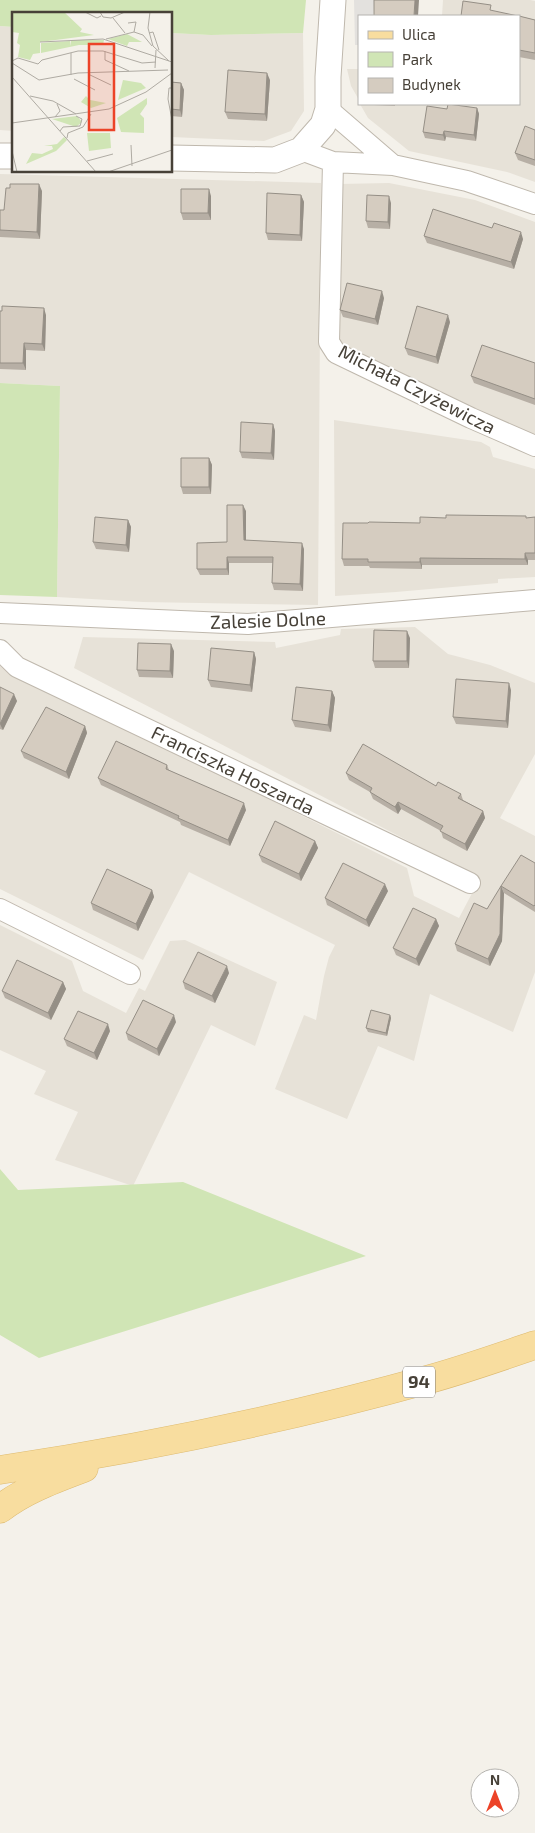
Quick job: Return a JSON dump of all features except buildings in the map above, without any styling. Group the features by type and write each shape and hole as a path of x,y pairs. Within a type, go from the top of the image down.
{"main road":[{"name":"94","path":"0,1470 144,1446 302,1412 432,1379 535,1345"},
{"path":"0,1509 24,1493 57,1478 144,1446"}],"street":[{"path":"172,158 275,160 301,150 323,125 328,109 333,0"},
{"path":"328,109 393,165"},
{"path":"301,150 333,162 393,165 467,181 535,204"},
{"name":"Michała Czyżewicza","path":"333,162 328,342 336,353 471,418 535,446"},
{"name":"Zalesie Dolne","path":"0,613 248,624 535,600"},
{"name":"Franciszka Hoszarda","path":"0,650 18,667 470,883"},
{"path":"0,909 130,974"}],"shaded area":[{"path":"354,0 374,0 373,15 358,15 358,45 355,45"},
{"path":"443,0 535,1 535,182 507,172 409,151 368,118 361,105 520,105 520,15 442,15"},
{"path":"0,26 12,27 12,131 0,130"},
{"path":"172,33 211,35 303,33 304,111 291,131 264,141 172,137"},
{"path":"347,69 358,69 358,98 351,86"},
{"path":"0,174 321,183 318,605 143,602 57,597 60,386 0,383"},
{"path":"389,183 475,200 535,222 535,436 336,343 339,184"},
{"path":"334,420 481,442 490,447 493,457 535,469 535,577 498,579 498,583 335,596"},
{"path":"415,627 448,654 490,665 535,683 535,754 500,818 535,836 535,972 513,1032 430,994 414,1061 378,1046 347,1119 275,1089 304,1015 316,1020 324,976 329,957 335,945 189,872 143,960 0,889 0,665 407,868 414,896 459,918 480,878 74,668 83,637 275,642 276,648 340,635 341,629"},
{"path":"0,925 72,961 83,991 126,1013 139,988 145,991 170,941 185,940 277,982 255,1046 211,1025 133,1186 55,1160 78,1112 34,1094 46,1071 0,1050"}],"green space":[{"path":"0,0 306,0 303,33 211,35 172,33 172,12 12,12 12,27 0,26"},
{"path":"0,383 60,386 57,597 0,595"},
{"path":"0,1169 18,1190 183,1182 366,1256 39,1358 0,1335"}]}
